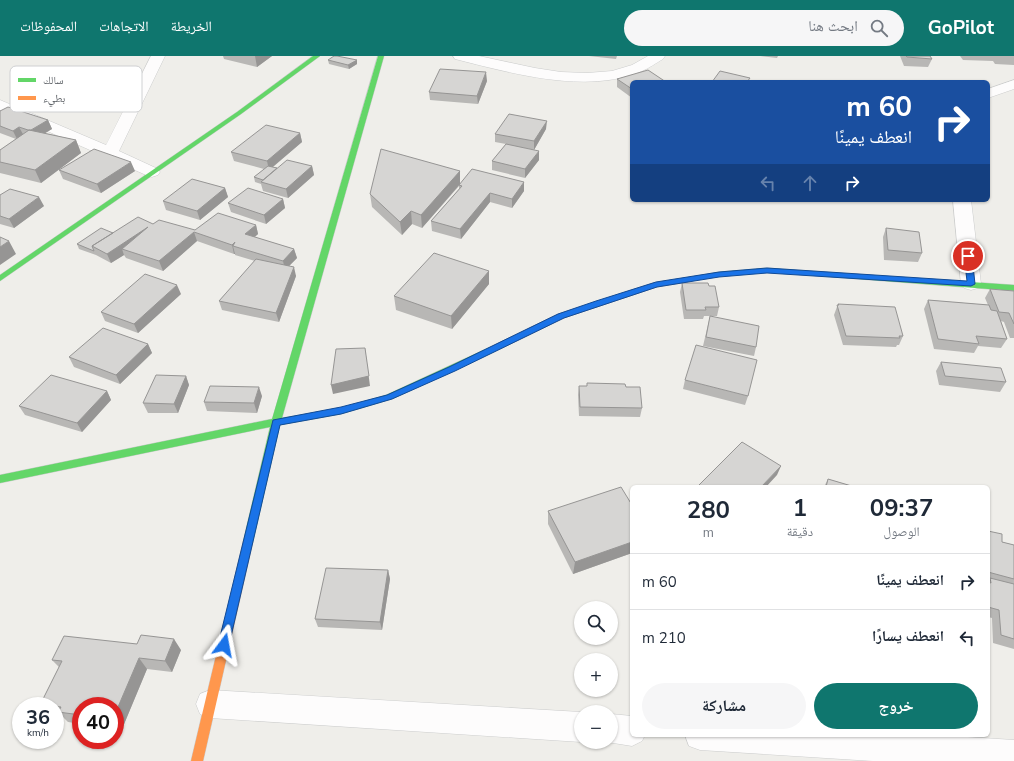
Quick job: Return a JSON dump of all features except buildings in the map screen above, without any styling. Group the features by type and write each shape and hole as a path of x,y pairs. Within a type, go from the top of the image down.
{"street":[{"path":"142,88 158,56"},
{"path":"0,279 279,85 317,56"},
{"path":"197,761 276,422 381,56"},
{"path":"460,56 552,75 589,77 616,74 636,69 658,56"},
{"path":"990,93 1014,84"},
{"path":"0,105 10,109"},
{"path":"16,112 152,172"},
{"path":"110,153 130,112"},
{"path":"962,202 971,284"},
{"path":"0,479 276,422 341,411 389,397 452,369 561,316 599,302 656,285 719,274 767,270 1014,288"},
{"path":"210,704 574,727"},
{"path":"618,730 630,731"},
{"path":"731,737 1014,755"}],"traffic: fast":[{"path":"0,279 239,113 317,56"},
{"path":"248,542 276,422 381,56"},
{"path":"685,280 719,274 767,270 1014,288"},
{"path":"0,479 276,422 341,411 389,397 493,349"}],"traffic: slow":[{"path":"493,349 561,316 656,285 685,280"},
{"path":"197,761 248,542"}],"route":[{"path":"224,645 276,422 341,411 389,397 452,369 561,316 599,302 656,285 719,274 767,270 971,284 968,256"}]}
